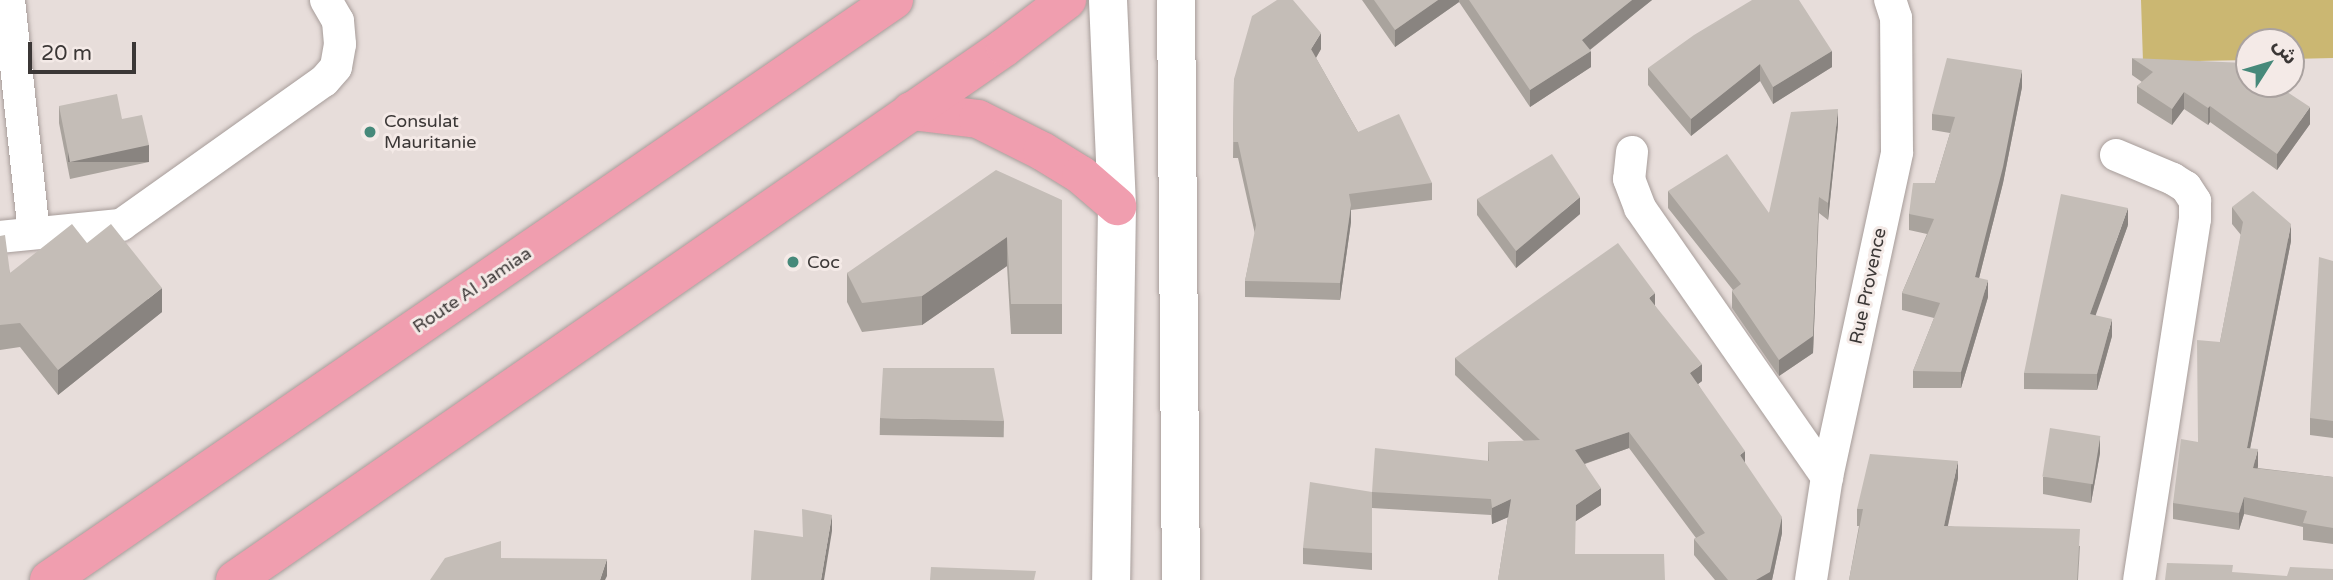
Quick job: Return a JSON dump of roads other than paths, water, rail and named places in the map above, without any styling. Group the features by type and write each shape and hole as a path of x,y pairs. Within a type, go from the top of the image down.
{"main road":[{"name":"Route Al Jamiaa","path":"49,580 894,0"},
{"path":"235,580 912,111 1067,0"},
{"path":"912,111 978,119 1002,130 1081,175 1117,206"}],"street":[{"path":"9,0 34,233"},
{"path":"0,237 121,225 324,80 336,67 340,44 338,20 326,0"},
{"path":"1108,0 1117,206 1111,580"},
{"path":"1176,0 1181,580"},
{"name":"Rue Provence","path":"1811,580 1827,477 1897,152 1887,6"},
{"path":"1632,152 1629,179 1640,208 1827,477"},
{"path":"2116,155 2186,187 2194,201 2195,219 2139,580"}],"place":[{"name":"Consulat Mauritanie","path":"370,132"},
{"name":"Coc","path":"793,262"}]}
